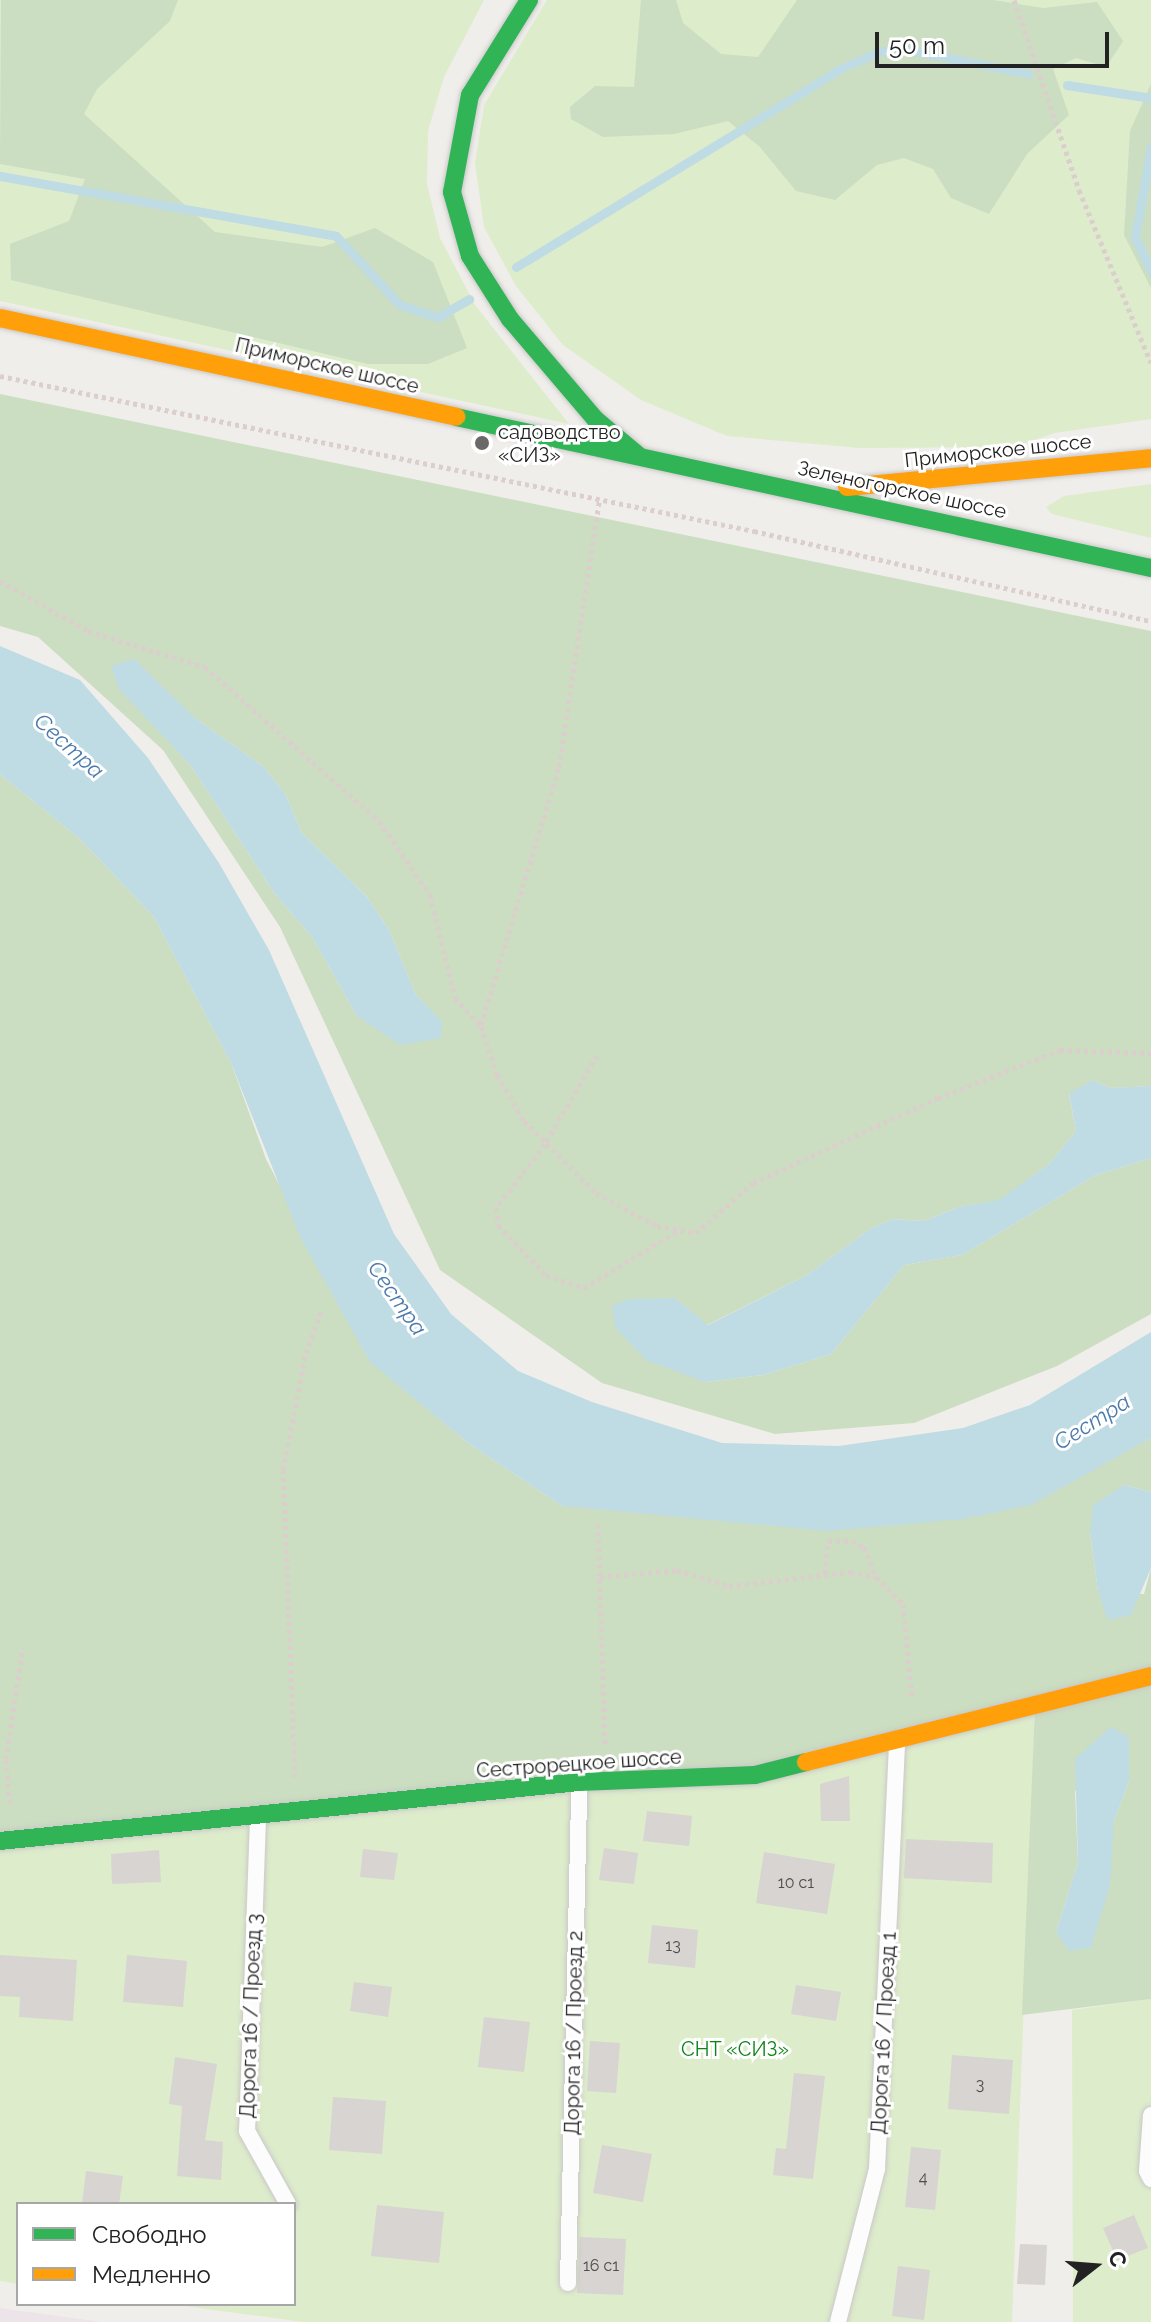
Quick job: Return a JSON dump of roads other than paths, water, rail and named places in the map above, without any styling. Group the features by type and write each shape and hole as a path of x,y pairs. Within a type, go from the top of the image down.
{"main road":[{"path":"529,0 518,11 470,95 452,192 470,256 510,319 596,420 643,459"},
{"name":"Приморское шоссе","path":"0,318 643,459"},
{"name":"Приморское шоссе","path":"800,490 1151,458"},
{"name":"Зеленогорское шоссе","path":"643,459 800,490 1151,568"},
{"name":"Сестрорецкое шоссе","path":"7,1841 258,1818 579,1782 755,1775 1151,1676"}],"lane":[{"name":"Дорога 16 / Проезд 1","path":"838,2322 877,2169 907,1738"},
{"name":"Дорога 16 / Проезд 2","path":"568,2283 579,1782"},
{"name":"Дорога 16 / Проезд 3","path":"258,1818 247,2131 287,2202"},
{"path":"1151,2115 1147,2171 1151,2179"}],"water":[{"name":"Сестра","path":"0,646 80,680 148,758 219,863 269,950 394,1234 451,1314 518,1371 592,1402 722,1443 839,1446 963,1428 1030,1405 1151,1332 1151,1438 1031,1505 963,1519 828,1531 562,1506 468,1443 370,1362 300,1237 231,1063 154,917 80,839 0,774"},
{"path":"134,659 195,718 264,767 286,795 301,832 367,897 389,930 416,995 442,1021 441,1038 400,1045 357,1016 312,937 275,894 191,766 119,689 111,666"},
{"path":"1093,1080 1110,1088 1151,1086 1151,1158 1096,1175 962,1255 904,1265 831,1354 763,1375 705,1382 646,1360 615,1327 612,1306 628,1299 675,1298 708,1325 807,1275 870,1229 893,1219 924,1221 959,1207 999,1200 1049,1164 1076,1131 1069,1093"},
{"path":"1124,1485 1151,1492 1151,1568 1131,1615 1108,1620 1098,1591 1090,1532 1093,1505"},
{"path":"1111,1727 1129,1737 1129,1781 1114,1821 1110,1885 1091,1948 1069,1951 1056,1932 1078,1863 1075,1759"}],"waterway":[{"path":"516,267 840,69 878,52 903,49 1029,74"},
{"path":"1067,85 1151,98"},
{"path":"1151,147 1135,237 1151,271"},
{"path":"0,176 336,236 400,305 438,317 469,299"}],"place":[{"name":"садоводство «СИЗ»","path":"482,443"}],"park label":[{"name":"СНТ «СИЗ»","path":"735,2049"}]}
